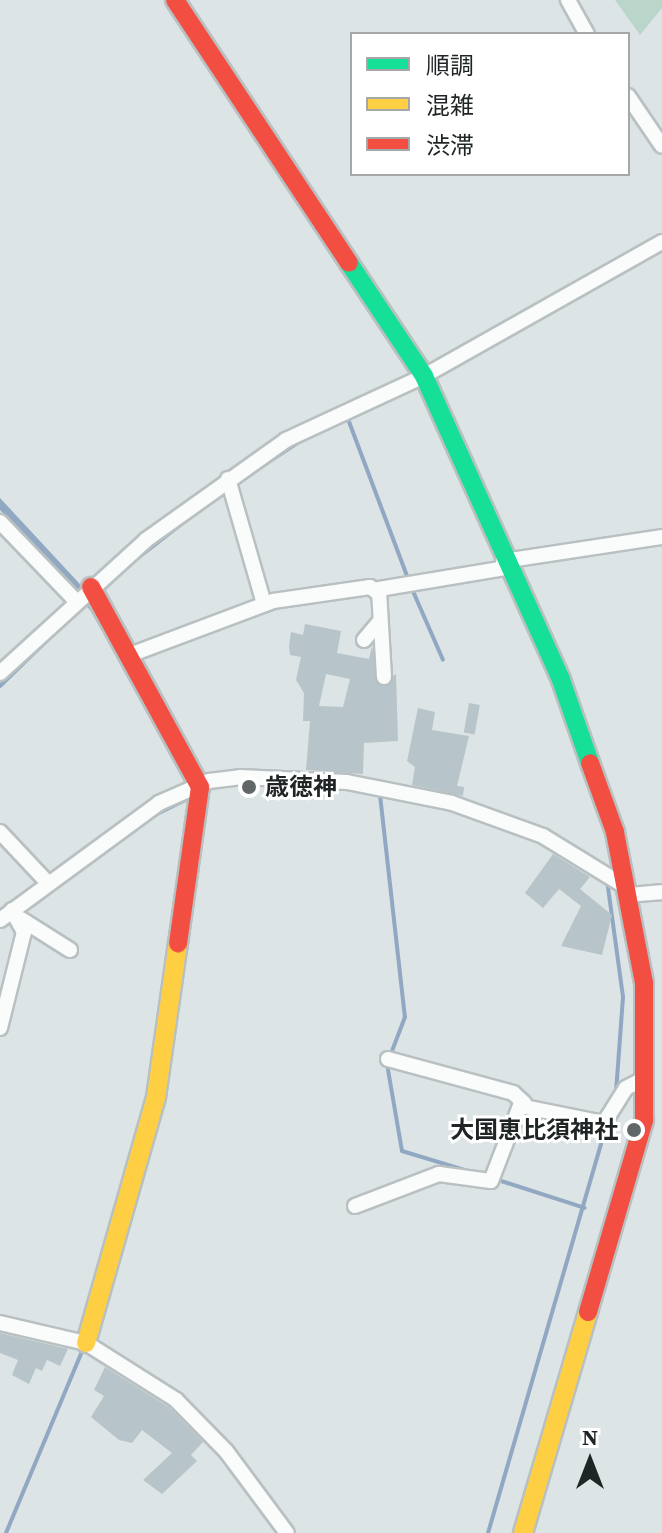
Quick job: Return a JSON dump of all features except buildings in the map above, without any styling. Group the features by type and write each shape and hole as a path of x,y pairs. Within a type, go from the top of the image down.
{"street":[{"path":"175,0 424,376 600,775 627,891 644,983 643,1128 523,1533"},
{"path":"568,0 586,32"},
{"path":"630,99 662,146"},
{"path":"0,673 84,594 228,479 315,423 424,376 662,242"},
{"path":"228,479 264,604"},
{"path":"0,522 84,594 127,656 200,788 156,1097 86,1343"},
{"path":"127,656 264,604 370,587 377,592 505,564 662,537"},
{"path":"377,592 384,677"},
{"path":"364,640 379,622"},
{"path":"11,916 47,882 159,803 240,777 341,782 452,803 543,836 627,891 662,892"},
{"path":"0,832 47,882"},
{"path":"11,916 70,950"},
{"path":"0,1028 23,937 11,916"},
{"path":"388,1059 513,1093 524,1103 604,1123 626,1088 642,1080"},
{"path":"355,1206 439,1174 492,1181 514,1112 524,1103"},
{"path":"0,1323 86,1343 176,1400 226,1451 287,1533"}],"green space":[{"path":"615,0 662,0 662,8 640,35"}],"water":[{"path":"0,498 91,596 191,781 90,610 0,510"}],"waterway":[{"path":"348,419 408,579"},
{"path":"243,479 302,440"},
{"path":"125,568 194,514"},
{"path":"412,589 443,660"},
{"path":"0,686 62,626"},
{"path":"380,795 405,1017 387,1064 402,1151 471,1172"},
{"path":"151,817 191,797"},
{"path":"607,880 623,997 616,1093"},
{"path":"488,1533 607,1124"},
{"path":"498,1180 585,1208"},
{"path":"6,1533 83,1349"}],"traffic: fast":[{"path":"349,263 424,376 561,680 590,763"}],"traffic: slow":[{"path":"86,1343 156,1097 178,943"},
{"path":"523,1533 588,1312"}],"traffic: jam":[{"path":"175,0 349,263"},
{"path":"91,587 200,787 178,943"},
{"path":"588,1312 644,1120 644,983 615,832 590,763"}],"place":[{"name":"歳徳神","path":"249,787"},
{"name":"大国恵比須神社","path":"634,1130"}]}
